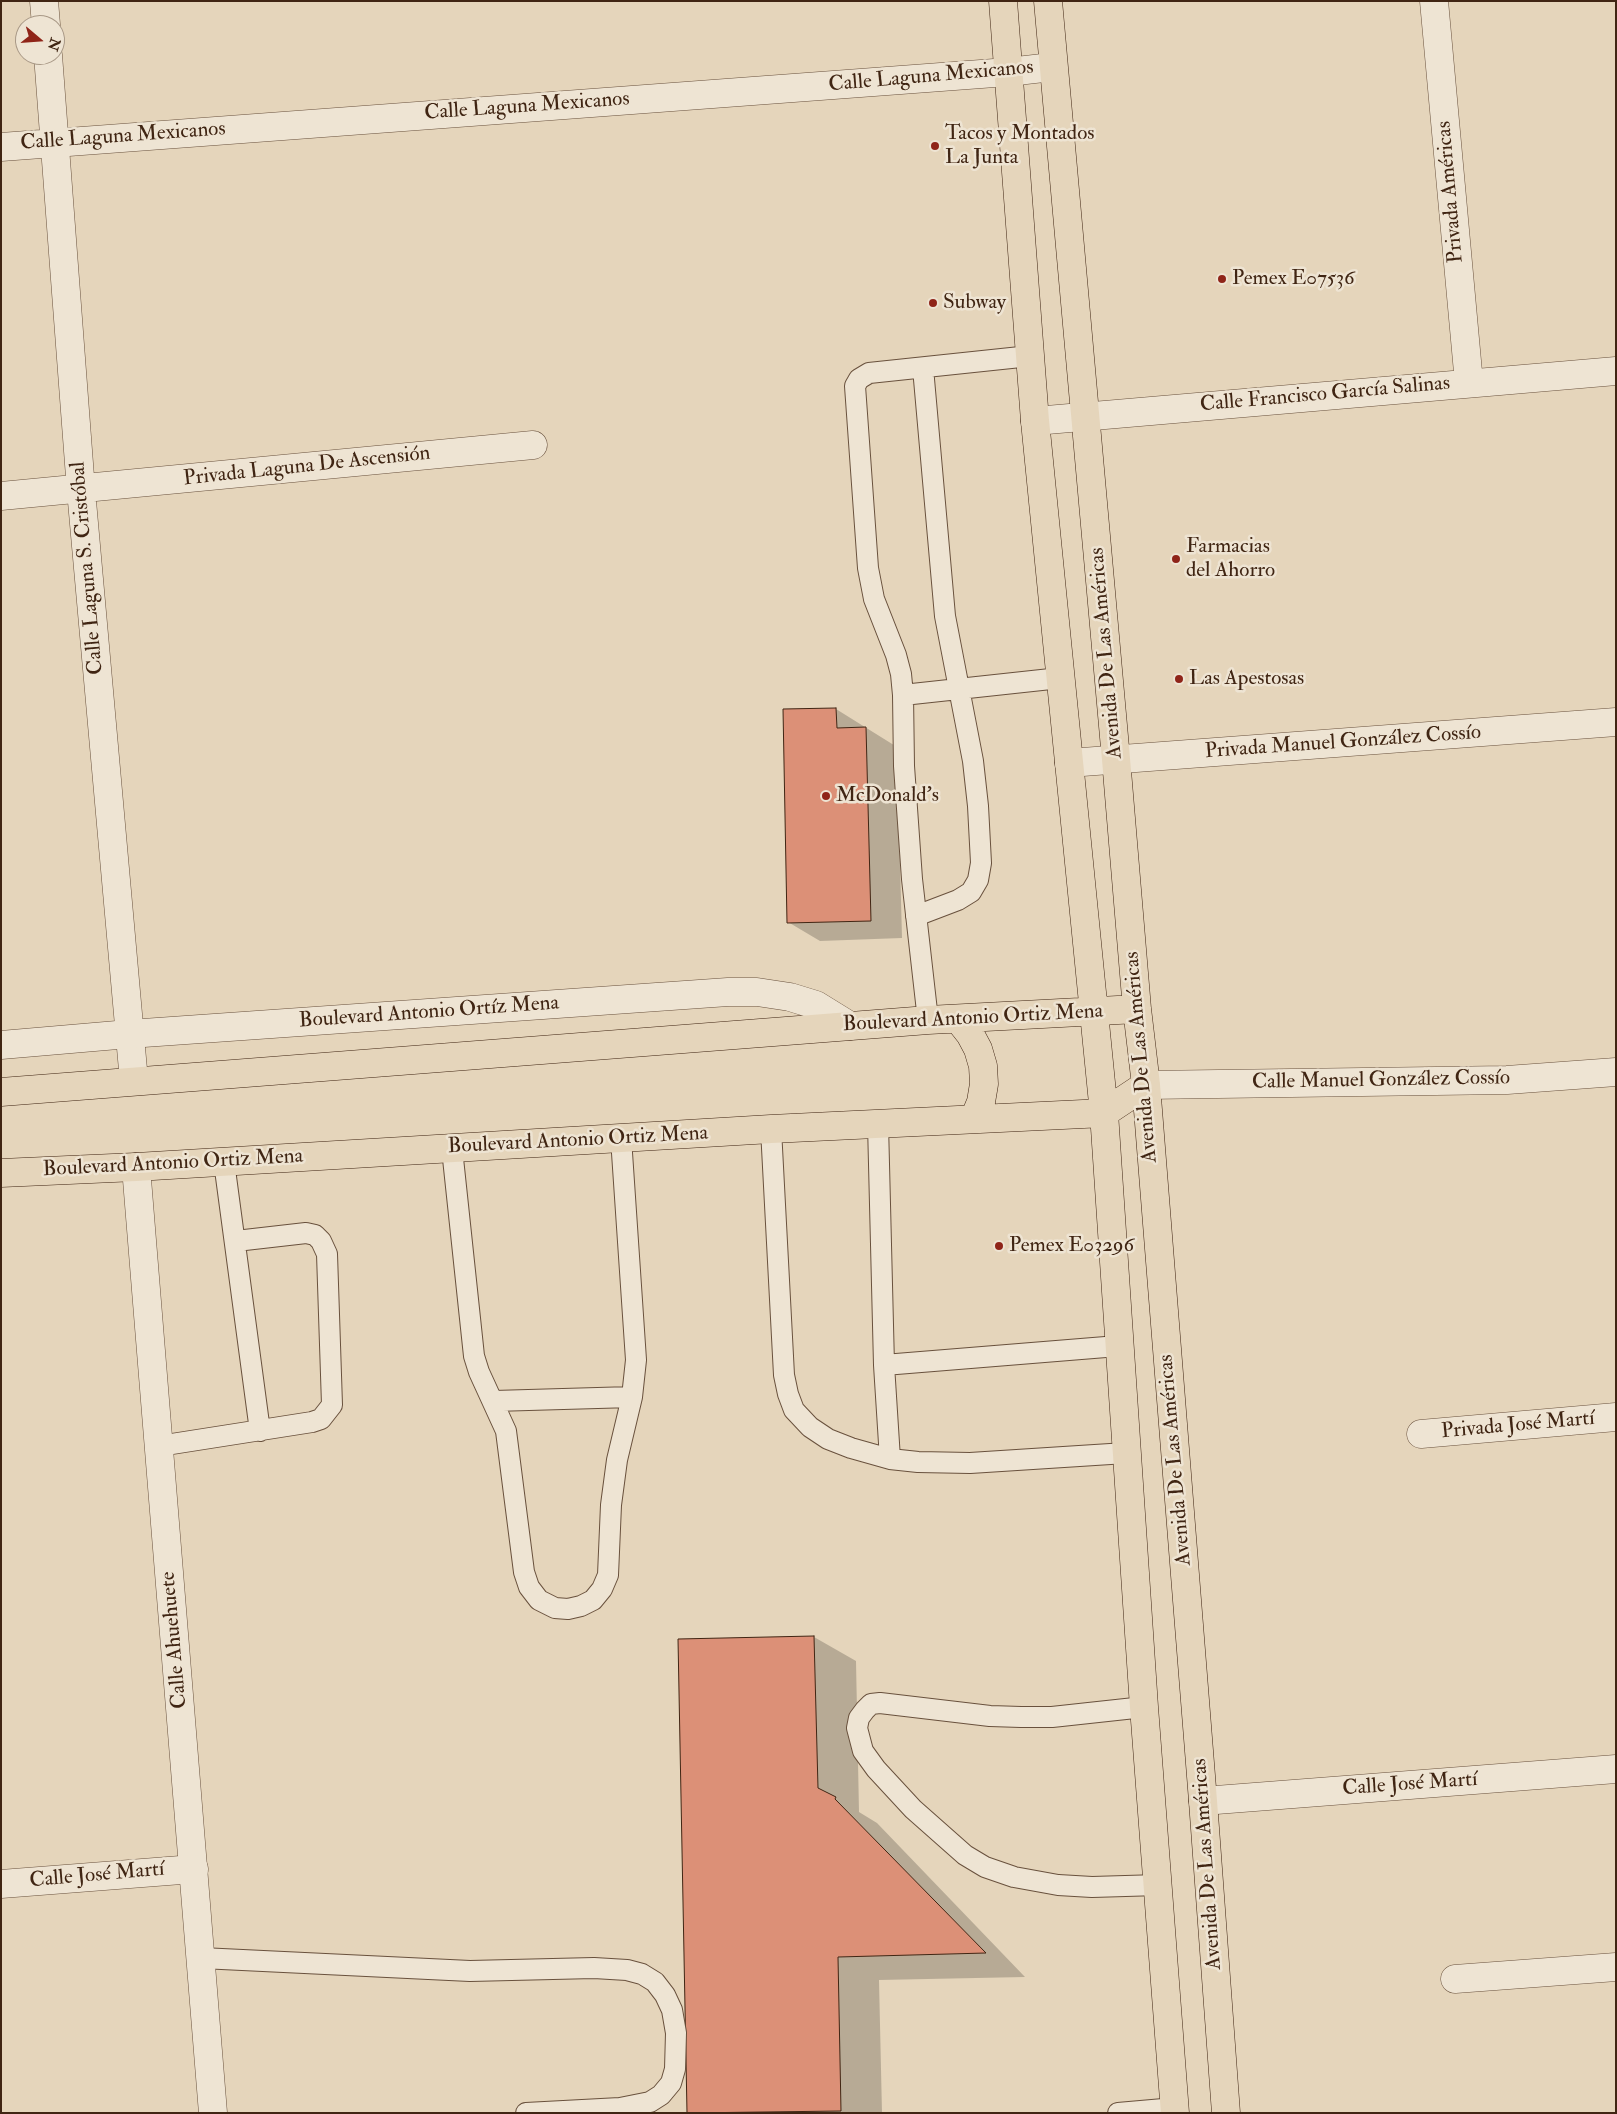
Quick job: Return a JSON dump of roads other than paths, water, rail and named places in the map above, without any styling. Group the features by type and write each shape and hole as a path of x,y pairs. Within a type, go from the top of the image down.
{"main road":[{"name":"Avenida De Las Américas","path":"1003,1 1035,421 1104,1113 1118,1346 1175,2110"},
{"name":"Avenida De Las Américas","path":"1048,1 1052,67 1085,416 1137,1009 1146,1085 1204,1800 1226,2113"},
{"name":"Boulevard Antonio Ortiz Mena","path":"1,1092 928,1020 959,1020 1137,1009"},
{"path":"959,1020 970,1034 978,1049 983,1066 984,1084 981,1102 974,1118"},
{"path":"1104,1113 1146,1085"},
{"name":"Boulevard Antonio Ortiz Mena","path":"1,1173 452,1149 771,1129 1104,1113"}],"street":[{"path":"44,1 45,15"},
{"name":"Privada Américas","path":"1434,1 1469,382"},
{"name":"Calle Laguna S. Cristóbal","path":"49,65 81,490 134,1081"},
{"name":"Calle Laguna Mexicanos","path":"1,146 1008,72 1052,67"},
{"name":"Calle Francisco García Salinas","path":"1035,421 1469,382 1616,371"},
{"name":"Privada Laguna De Ascensión","path":"1,496 81,490 532,445"},
{"name":"Privada Manuel González Cossío","path":"1069,763 1616,722"},
{"name":"Boulevard Antonio Ortíz Mena","path":"1,1045 130,1034 738,992 758,992 790,997 816,1005 850,1026"},
{"name":"Calle Manuel González Cossío","path":"1146,1085 1507,1080 1616,1072"},
{"name":"Calle Ahuehuete","path":"136,1167 213,2113"},
{"name":"Privada José Martí","path":"1421,1434 1616,1417"},
{"name":"Calle José Martí","path":"1204,1800 1616,1769"},
{"name":"Calle José Martí","path":"1,1884 194,1869"},
{"path":"1455,1979 1616,1967"}],"lane":[{"path":"928,1020 912,879 904,766 901,674 874,598 868,568 854,393 859,380 869,373 1030,356"},
{"path":"916,916 965,896 975,886 980,872 978,806 973,761 958,690 943,598 923,368"},
{"path":"903,695 1060,678"},
{"path":"878,1124 884,1365 890,1459"},
{"path":"771,1129 784,1375 794,1410 805,1421 828,1439 851,1448 890,1459 940,1464 970,1464 1126,1453"},
{"path":"452,1149 474,1356 479,1372 494,1401 506,1431 524,1572 529,1587 539,1600 555,1608 568,1609 593,1600 602,1589 608,1575 611,1505 617,1460 632,1397 636,1360 621,1138"},
{"path":"224,1162 260,1431"},
{"path":"159,1446 260,1431 321,1419 332,1405 327,1254 322,1241 315,1235 306,1233 236,1241"},
{"path":"884,1365 1118,1346"},
{"path":"494,1401 632,1397"},
{"path":"1144,1707 1052,1717 1021,1717 990,1716 880,1702 871,1704 864,1710 859,1718 857,1728 863,1751 876,1769 913,1809 964,1855 985,1867 1014,1877 1058,1885 1092,1887 1159,1885"},
{"path":"201,1958 470,1971 594,1968 627,1970 642,1974 655,1982 665,1995 672,2010 676,2033 675,2069 671,2082 661,2095 650,2102 620,2108 526,2113"},
{"path":"1118,2113 1175,2110"}],"place":[{"name":"Tacos y Montados La Junta","path":"935,146"},
{"name":"Pemex E07536","path":"1222,279"},
{"name":"Subway","path":"933,303"},
{"name":"Farmacias del Ahorro","path":"1176,559"},
{"name":"Las Apestosas","path":"1179,679"},
{"name":"McDonald's","path":"826,796"},
{"name":"Pemex E03296","path":"999,1246"}]}
